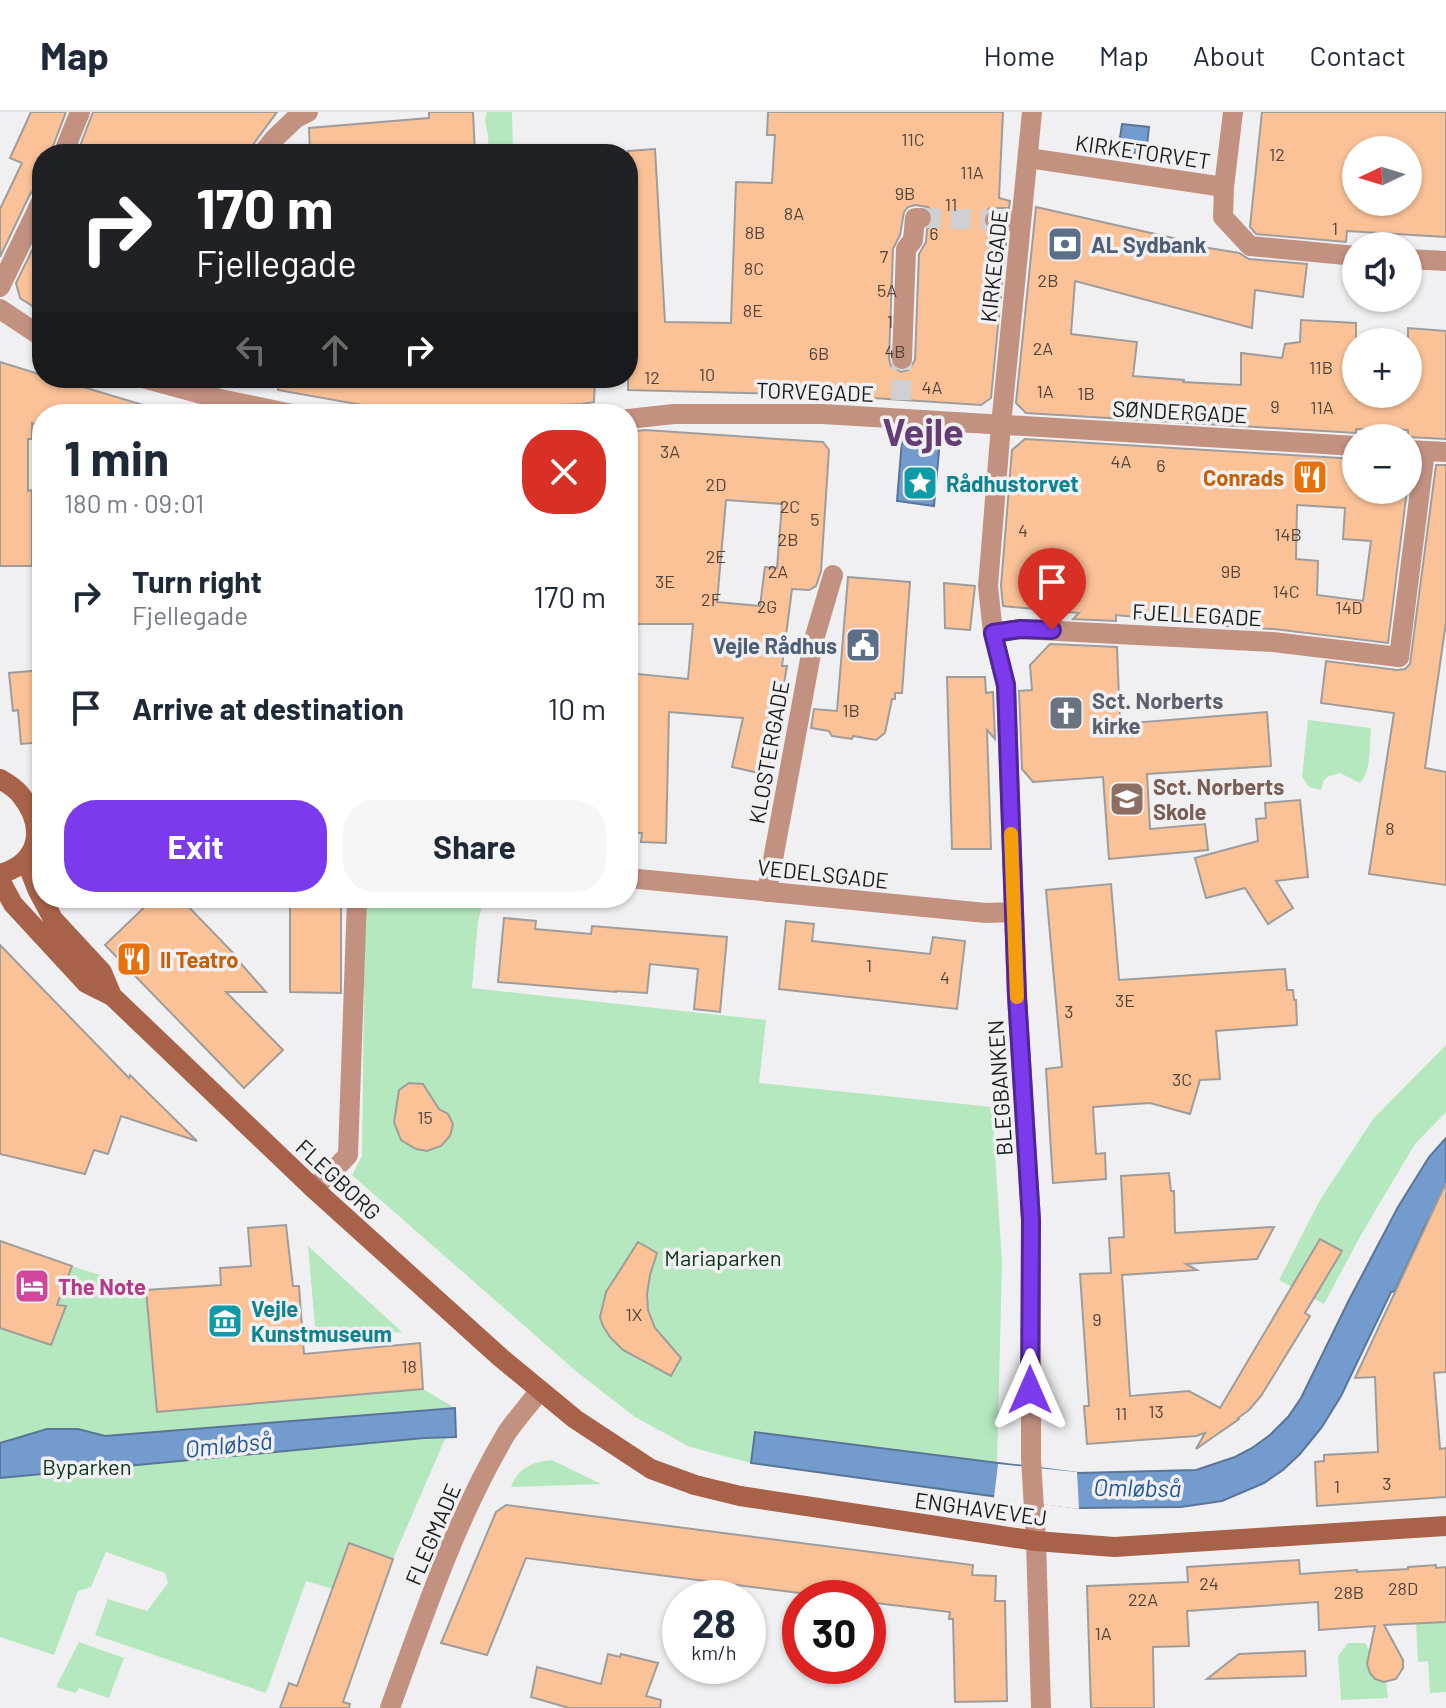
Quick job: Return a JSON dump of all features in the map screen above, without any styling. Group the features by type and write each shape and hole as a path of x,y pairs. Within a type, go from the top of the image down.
{"main road":[{"path":"0,779 18,791 32,811"},
{"path":"0,874 26,861 32,853"},
{"name":"FLEGBORG","path":"26,861 32,876"},
{"name":"FLEGBORG","path":"0,880 13,904 86,983 112,996 313,1188 540,1390"},
{"name":"FLEGBORG","path":"47,908 53,919 102,972 112,996"},
{"name":"ENGHAVEVEJ","path":"540,1390 575,1419 651,1469 695,1485 740,1496 1036,1541 1114,1547 1446,1526"}],"street":[{"path":"67,144 80,112"},
{"path":"271,144 296,118 308,112"},
{"name":"KIRKEGADE","path":"1001,425 1032,112"},
{"name":"KIRKETORVET","path":"1028,158 1224,187 1233,112"},
{"path":"1224,187 1223,217 1250,246 1342,255"},
{"path":"902,359 906,249 913,240 915,218 921,218"},
{"path":"995,220 1021,222"},
{"path":"0,287 32,221"},
{"path":"1422,260 1446,261"},
{"path":"0,309 32,330"},
{"path":"180,388 244,404"},
{"name":"TORVEGADE","path":"638,418 674,414 823,414 901,409 1001,425"},
{"path":"993,633 988,586 1001,425"},
{"name":"SØNDERGADE","path":"1001,425 1342,445"},
{"path":"1422,451 1446,452"},
{"name":"FJELLEGADE","path":"993,633 1020,629 1273,642 1399,657 1412,504"},
{"name":"KLOSTERGADE","path":"767,892 813,643 833,575"},
{"name":"BLEGBANKEN","path":"993,633 1006,685 1014,912 1031,1220 1031,1459 1041,1708"},
{"name":"VEDELSGADE","path":"638,879 986,913 1014,912"},
{"path":"313,1188 348,1155 357,908"},
{"name":"FLEGMADE","path":"390,1708 446,1556 475,1493 507,1433 540,1390"}],"green space":[{"path":"487,112 512,112 513,144 488,144"},
{"path":"1308,720 1371,728 1368,764 1360,783 1340,773 1327,777 1321,790 1309,787 1302,777"},
{"name":"Mariaparken","path":"365,908 482,908 472,988 766,1020 759,1083 992,1107 1002,1263 997,1464 755,1432 751,1463 690,1447 635,1417 577,1372 352,1175 362,1156"},
{"path":"1446,1045 1446,1112 1415,1144 1324,1304 1279,1280 1320,1200 1373,1119"},
{"path":"308,1246 402,1332 316,1338"},
{"name":"Byparken","path":"72,1266 146,1290 158,1412 423,1389 455,1408 456,1437 445,1439 393,1559 349,1543 333,1589 306,1581 266,1693 95,1635 108,1599 147,1611 168,1583 165,1573 106,1552 91,1587 78,1591 54,1655 0,1637 0,1328 51,1344 66,1307 57,1305"},
{"path":"552,1460 601,1484 511,1487 527,1467"},
{"path":"1446,1622 1446,1692 1430,1693 1428,1661 1418,1662 1416,1623"},
{"path":"79,1642 124,1658 109,1698 79,1688 76,1693 56,1687"},
{"path":"1348,1643 1365,1643 1371,1653 1368,1668 1376,1678 1386,1681 1388,1698 1341,1700 1338,1656"}],"water":[{"path":"1122,124 1149,127 1146,154 1118,151"},
{"path":"902,440 940,440 934,506 897,501"},
{"name":"Omløbså","path":"1446,1138 1446,1192 1426,1224 1395,1291 1391,1292 1341,1396 1300,1454 1264,1483 1222,1501 1181,1507 1079,1508 751,1463 755,1432 1078,1473 1196,1470 1235,1457 1270,1435 1301,1398 1398,1207 1429,1157"},
{"name":"Omløbså","path":"455,1408 456,1437 0,1478 0,1443 47,1429 78,1429 105,1436"}],"pier":[{"path":"998,1464 1077,1472 1079,1509 994,1498"}],"building":[{"path":"31,112 66,112 54,144 32,144 32,192 0,257 0,209 22,163 10,158"},
{"path":"93,112 277,112 253,144 81,144"},
{"path":"429,112 473,112 475,144 310,144 309,128 429,118"},
{"path":"768,112 1003,112 999,198 1010,201 1009,208 990,208 982,218 988,231 1007,234 991,398 981,405 826,395 628,390 638,388 638,150 655,149 665,322 731,323 736,182 772,183 775,135 767,135","holes":["908,207 928,207 934,219 927,229 926,242 919,254 915,360 909,370 901,372 891,366 889,359 893,249"]},
{"path":"1262,112 1446,112 1446,237 1422,236 1422,232 1347,231 1342,232 1342,242 1256,234 1250,227"},
{"path":"1036,207 1239,253 1249,259 1307,264 1303,297 1255,290 1252,328 1075,281 1071,334 1137,342 1133,376 1241,385 1241,353 1282,358 1285,344 1300,342 1301,320 1356,323 1356,328 1342,328 1342,408 1422,408 1422,329 1446,331 1446,439 1422,438 1422,424 1342,424 1342,432 1026,413 1016,403"},
{"path":"32,250 32,306 20,298 16,283"},
{"path":"0,362 32,372 32,388 86,388 140,404 32,404 28,491 32,490 32,566 0,566"},
{"path":"595,388 594,402 582,404 356,404 278,390"},
{"path":"638,431 823,442 829,450 821,571 816,586 809,590 792,589 782,666 787,666 768,775 732,767 743,718 669,712 666,843 641,842 642,833 638,833 638,674 688,679 693,624 638,624","holes":["726,500 782,504 777,568 765,567 760,606 717,602"]},
{"path":"1025,439 1342,458 1342,504 1405,504 1388,643 1116,615 1116,621 1073,619 1079,613 1003,606 1001,586 1012,450","holes":["1297,505 1345,508 1343,539 1371,541 1363,601 1317,595 1318,561 1296,559"]},
{"path":"1436,465 1446,465 1446,622 1425,768 1446,772 1446,885 1369,874 1394,713 1321,703 1326,661 1397,670 1405,669 1410,664"},
{"name":"Vejle Rådhus","path":"848,577 910,582 902,693 895,693 885,733 876,740 832,736 829,731 811,728 814,709 837,711"},
{"path":"944,583 975,586 970,630 945,628"},
{"path":"1050,644 1117,647 1120,724 1267,712 1271,766 1147,774 1150,829 1205,824 1208,850 1109,859 1103,777 1033,782 1022,769 1019,691 1032,690 1030,665"},
{"path":"32,671 32,743 21,744 18,710 13,711 9,673"},
{"path":"947,677 985,677 986,693 993,692 995,739 987,730 991,849 952,849"},
{"path":"1300,800 1308,877 1276,881 1293,908 1268,924 1245,888 1206,898 1195,858 1258,841 1256,819 1266,818 1265,803"},
{"path":"1111,884 1119,980 1285,969 1287,990 1293,990 1296,1000 1297,1025 1216,1031 1220,1079 1200,1080 1190,1114 1150,1103 1093,1107 1096,1154 1105,1153 1106,1179 1053,1183 1046,1069 1062,1067 1046,890"},
{"path":"144,908 190,908 266,992 226,992 283,1050 244,1088 105,945"},
{"path":"290,908 341,908 341,993 290,992"},
{"path":"504,918 536,921 535,929 591,934 592,926 727,937 720,1012 694,1009 698,969 650,964 647,993 498,982"},
{"path":"786,921 814,924 812,941 930,954 933,937 965,941 957,1009 779,989"},
{"path":"0,945 129,1078 130,1075 197,1141 121,1116 108,1154 94,1150 85,1174 0,1154"},
{"path":"409,1083 423,1084 439,1109 448,1114 453,1124 450,1136 441,1146 427,1151 416,1149 401,1140 394,1122 399,1090"},
{"path":"1169,1173 1171,1191 1174,1191 1175,1233 1274,1227 1257,1259 1186,1264 1197,1270 1122,1275 1130,1396 1189,1391 1220,1408 1320,1239 1342,1251 1305,1313 1310,1316 1261,1396 1239,1419 1196,1449 1205,1433 1087,1444 1084,1406 1089,1406 1080,1274 1111,1273 1109,1238 1124,1237 1121,1176"},
{"path":"1446,1183 1446,1372 1434,1373 1440,1449 1446,1448 1446,1497 1317,1506 1315,1462 1324,1461 1324,1455 1378,1452 1375,1377 1355,1378"},
{"name":"Vejle Kunstmuseum","path":"286,1225 293,1286 299,1286 304,1354 420,1343 423,1389 157,1412 146,1290 221,1285 220,1268 251,1266 248,1228"},
{"name":"The Note","path":"0,1241 72,1266 57,1305 66,1306 51,1345 0,1328"},
{"path":"638,1242 657,1253 647,1294 648,1310 655,1328 681,1358 671,1376 623,1350 610,1337 600,1317 606,1292"},
{"path":"506,1505 973,1565 972,1575 996,1576 995,1601 1005,1601 1007,1701 955,1702 953,1619 949,1619 950,1612 886,1604 886,1580 782,1580 782,1591 766,1589 766,1580 698,1580 526,1558 487,1655 441,1643 496,1512"},
{"path":"349,1543 393,1559 343,1702 350,1704 349,1708 280,1708 289,1683 297,1686"},
{"path":"1299,1560 1300,1574 1436,1565 1436,1568 1446,1567 1446,1622 1384,1625 1403,1660 1403,1668 1396,1679 1384,1682 1375,1679 1367,1664 1375,1626 1319,1630 1318,1602 1187,1611 1189,1646 1153,1647 1154,1708 1091,1708 1087,1586 1188,1582 1187,1567"},
{"path":"1305,1651 1306,1676 1207,1679 1239,1654"},
{"path":"608,1654 658,1663 646,1696 661,1700 660,1708 569,1708 531,1697 537,1667 601,1684"}],"tunnel":[{"path":"921,218 995,220"},
{"path":"901,400 902,359"}],"slow traffic":[{"path":"1011,834 1017,997"}],"place":[{"name":"AL Sydbank","path":"1065,244"},
{"name":"Conrads","path":"1310,477"},
{"name":"Rådhustorvet","path":"920,483"},
{"name":"Vejle Rådhus","path":"863,645"},
{"name":"Sct. Norberts kirke","path":"1066,713"},
{"name":"Sct. Norberts Skole","path":"1127,799"},
{"name":"Il Teatro","path":"134,959"},
{"name":"The Note","path":"32,1286"},
{"name":"Vejle Kunstmuseum","path":"225,1321"}],"district":[{"name":"Vejle","path":"923,431"}],"route":[{"path":"1030,1390 1031,1220 1017,996 1006,685 993,633 1020,629 1052,630"}]}
